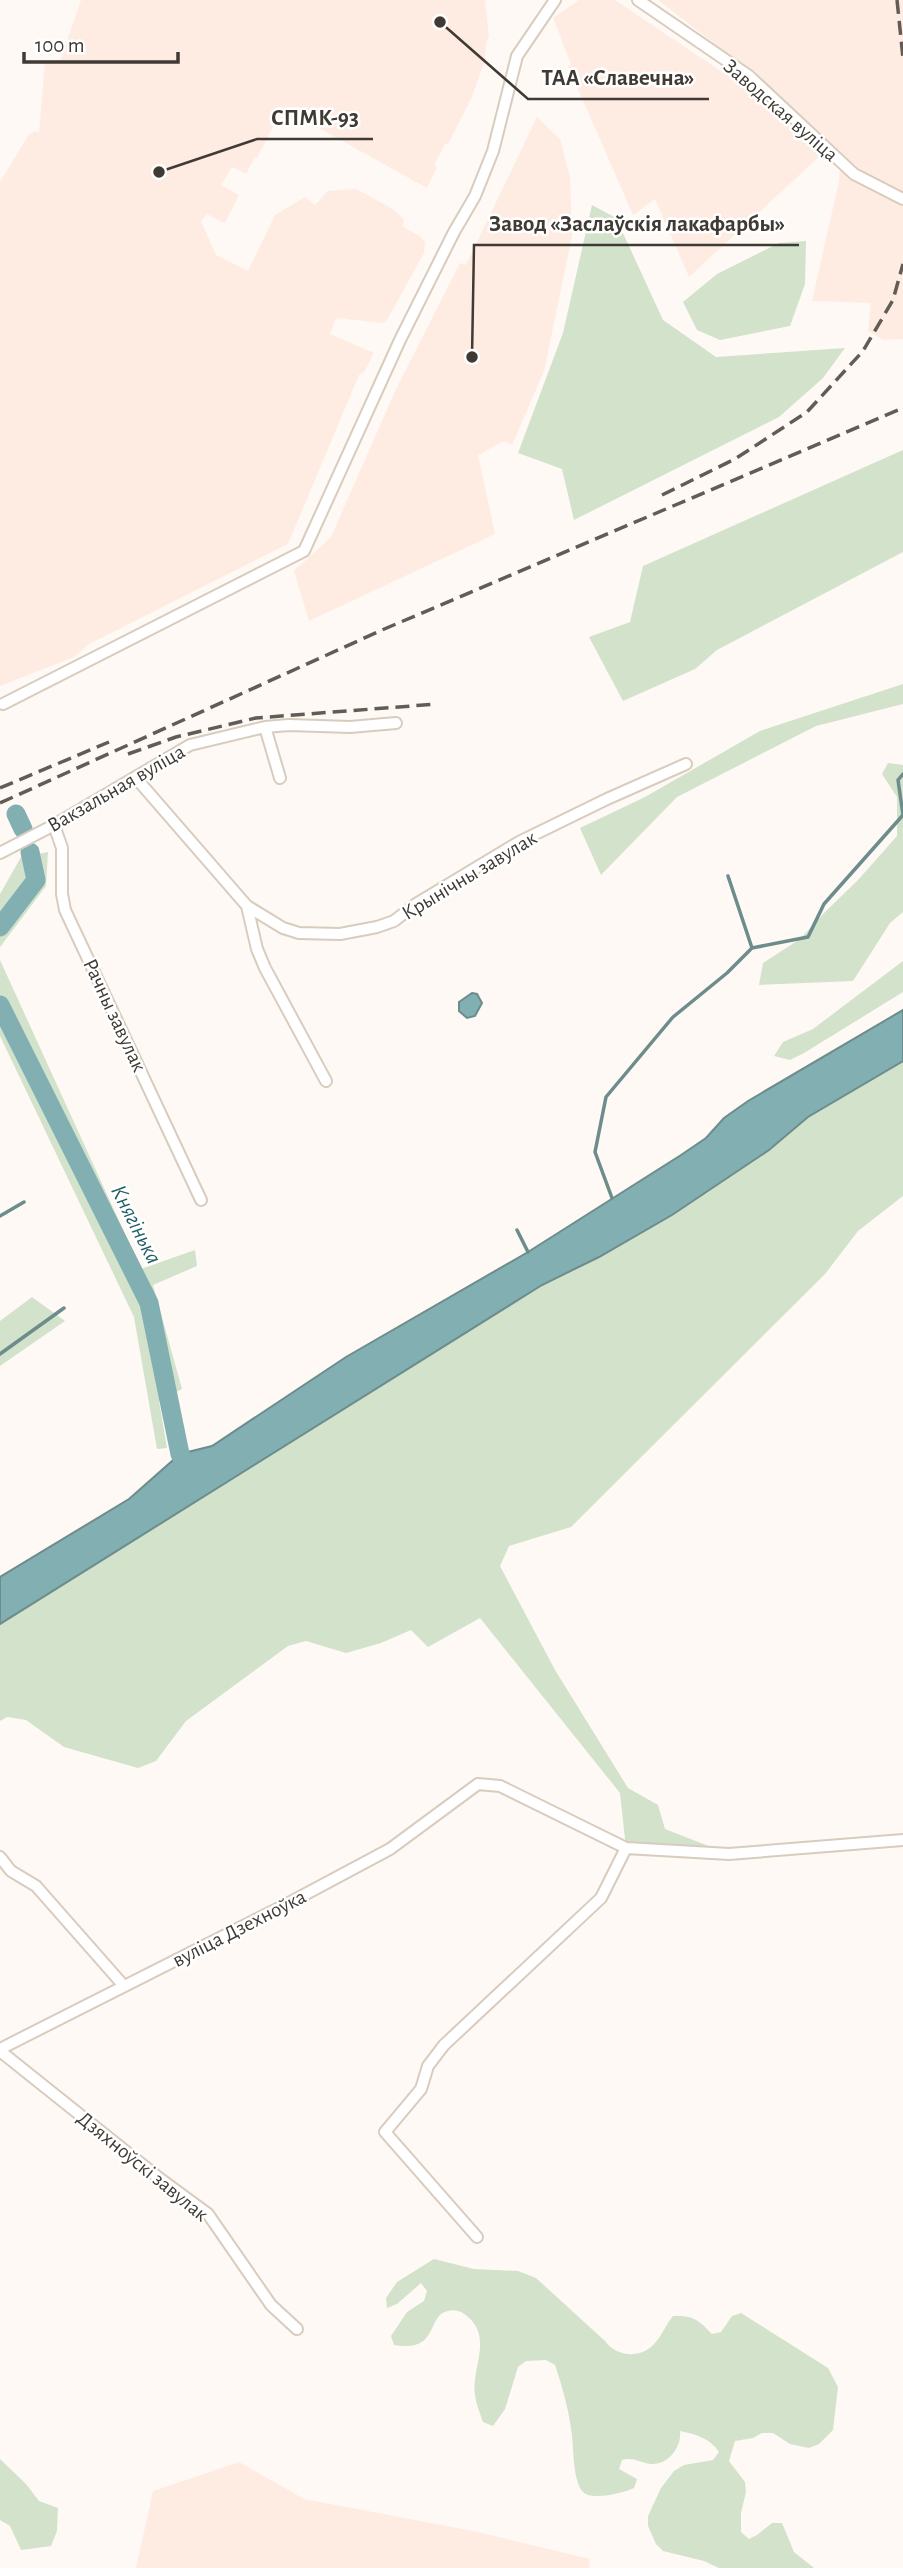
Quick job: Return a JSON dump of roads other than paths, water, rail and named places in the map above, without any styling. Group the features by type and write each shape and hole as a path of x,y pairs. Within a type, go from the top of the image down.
{"street":[{"path":"3,704 304,551 400,340 475,196 493,152 517,56 555,0"},
{"name":"Заводская вуліца","path":"638,0 749,76 854,174 903,199"},
{"name":"Вакзальная вуліца","path":"0,853 54,825 190,745 289,724 350,727 396,723"},
{"path":"265,727 280,778"},
{"name":"Крынічны завулак","path":"247,906 283,928 299,933 340,934 377,927 394,921 416,904 519,842 686,764"},
{"path":"136,778 247,906 257,949 265,968 326,1081"},
{"name":"Рачны завулак","path":"54,825 62,848 62,894 65,910 201,1200"},
{"name":"вуліца Дзехноўка","path":"0,2050 390,1849 478,1784 500,1786 626,1848"},
{"path":"478,2237 385,2132 421,2090 428,2066 444,2045 601,1898 626,1848 729,1854 903,1840"},
{"path":"0,1857 11,1871 36,1886 124,1986"},
{"name":"Дзяхноўскі завулак","path":"0,2050 208,2214 271,2305 297,2329"}],"water":[{"path":"472,993 477,994 482,1003 475,1016 467,1018 459,1011 459,1002"},
{"path":"903,1010 903,1061 808,1117 769,1150 672,1215 599,1257 542,1285 0,1624 0,1577 129,1499 180,1454 212,1446 346,1357 528,1252 706,1138 724,1118 748,1101"}],"waterway":[{"path":"752,948 808,937 824,904 903,815 898,780 903,774"},
{"name":"Княгінька","path":"16,814 23,829"},
{"name":"Княгінька","path":"0,927 36,880 30,852"},
{"path":"612,1198 595,1152 606,1097 673,1017 727,973 752,948 728,876"},
{"name":"Княгінька","path":"0,1005 149,1303 180,1454 191,1478"},
{"path":"0,1216 24,1202"},
{"path":"517,1230 528,1252"},
{"path":"0,1354 64,1308"}],"railway":[{"path":"897,0 903,58"},
{"path":"662,495 735,459 807,412 863,351 893,300 903,264"},
{"path":"0,803 382,630 903,408"},
{"path":"128,754 176,737 256,718 437,704"},
{"path":"0,788 109,742"}],"place":[{"name":"ТАА «Славечна»","path":"440,22"},
{"name":"СПМК-93","path":"159,172"},
{"name":"Завод «Заслаўскія лакафарбы»","path":"472,357"}]}
